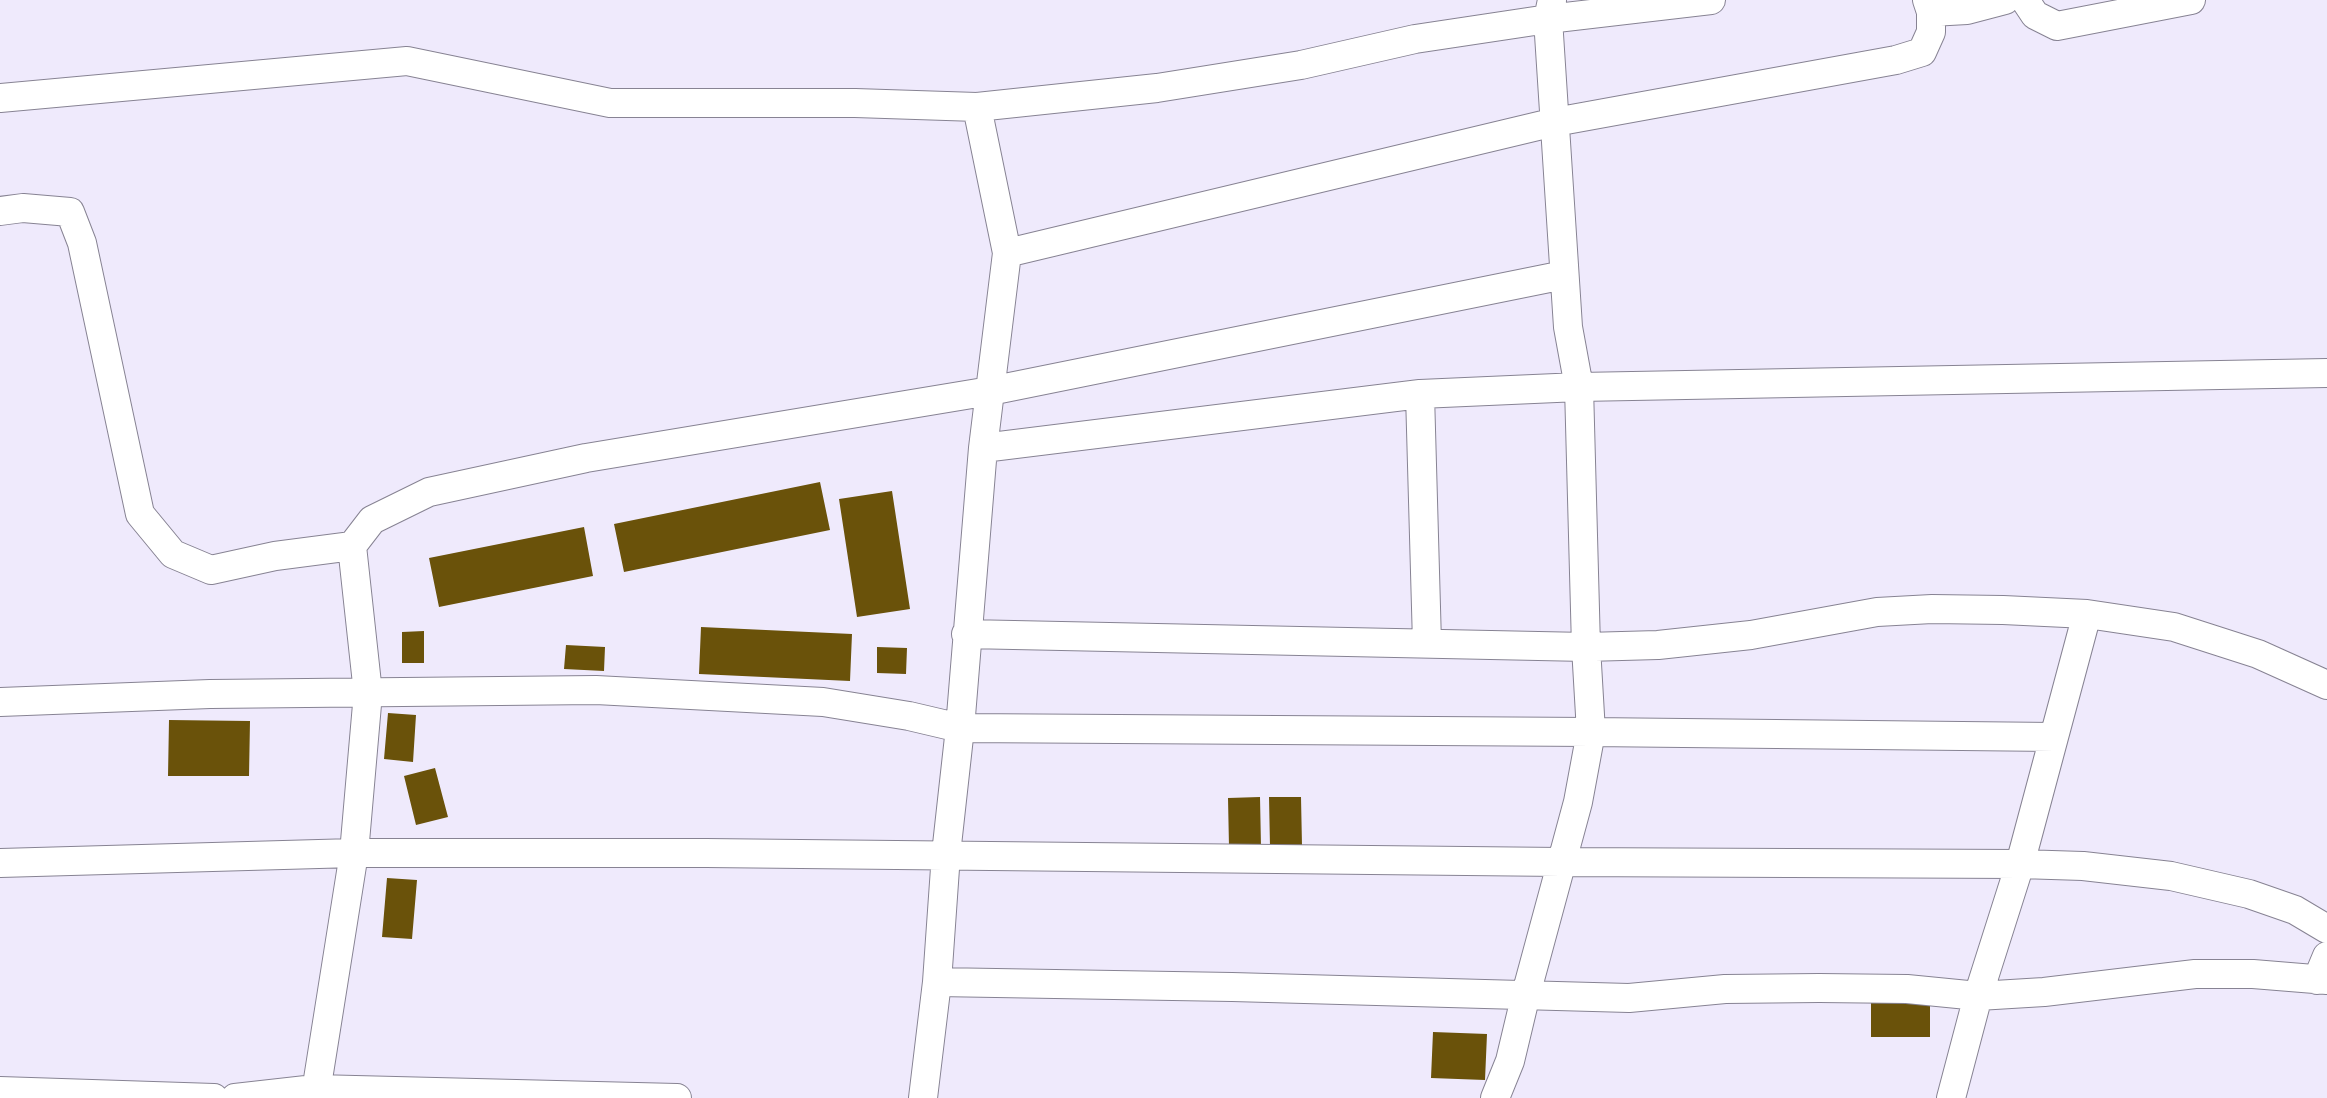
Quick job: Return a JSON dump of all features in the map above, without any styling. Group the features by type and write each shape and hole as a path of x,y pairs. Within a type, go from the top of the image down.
{"street":[{"path":"0,98 407,62 610,103 855,103 977,106 1157,88 1301,65 1550,10 1712,0"},
{"path":"1007,253 1555,122 1896,60 1922,52 1931,32 1929,6 1967,10 2005,0"},
{"path":"2025,0 2035,15 2057,26 2180,1"},
{"path":"1495,1098 1510,1062 1526,994 1578,802 1591,732 1586,647 1579,388 1568,327 1564,275 1550,10"},
{"path":"923,1098 937,982 946,854 960,728 966,634 983,448 1007,253 977,106"},
{"path":"0,212 23,208 70,212 82,244 140,514 173,554 211,570 275,556 352,546"},
{"path":"315,1094 354,853 368,693 352,546 372,520 429,492 586,458 990,391 1564,275"},
{"path":"983,448 1420,394 1579,388 2327,373"},
{"path":"1420,394 1427,643"},
{"path":"966,634 1586,647 1658,645 1752,635 1877,612 1932,609 2087,614 2174,628 2258,654 2327,685"},
{"path":"1951,1098 1978,996 2020,864 2087,614"},
{"path":"0,702 210,694 596,690 823,702 909,716 960,728 2054,737"},
{"path":"0,862 354,853 946,854 1561,862 2020,864 2083,866 2171,876 2250,894 2295,910 2327,929"},
{"path":"937,982 1526,994 1629,998 1725,989 1819,988 1907,989 1978,996 2044,992 2195,974 2324,972"},
{"path":"0,1091 214,1098"},
{"path":"235,1098 315,1094 677,1098"}],"building":[{"path":"820,482 830,530 624,572 614,524"},
{"path":"892,491 910,609 857,617 839,499"},
{"path":"584,527 593,576 439,607 429,558"},
{"path":"701,627 852,634 850,681 699,674"},
{"path":"424,631 424,663 402,663 402,632"},
{"path":"566,645 605,647 604,671 564,669"},
{"path":"877,647 907,648 906,674 877,673"},
{"path":"388,713 416,715 413,762 384,759"},
{"path":"169,720 250,721 249,776 168,776"},
{"path":"435,768 448,817 416,825 404,776"},
{"path":"1260,797 1261,847 1229,847 1228,798"},
{"path":"1269,797 1301,797 1302,846 1270,847"},
{"path":"387,878 417,880 412,939 382,937"},
{"path":"1871,1000 1930,1000 1930,1037 1871,1037"},
{"path":"1433,1032 1487,1034 1485,1080 1431,1078"}]}
